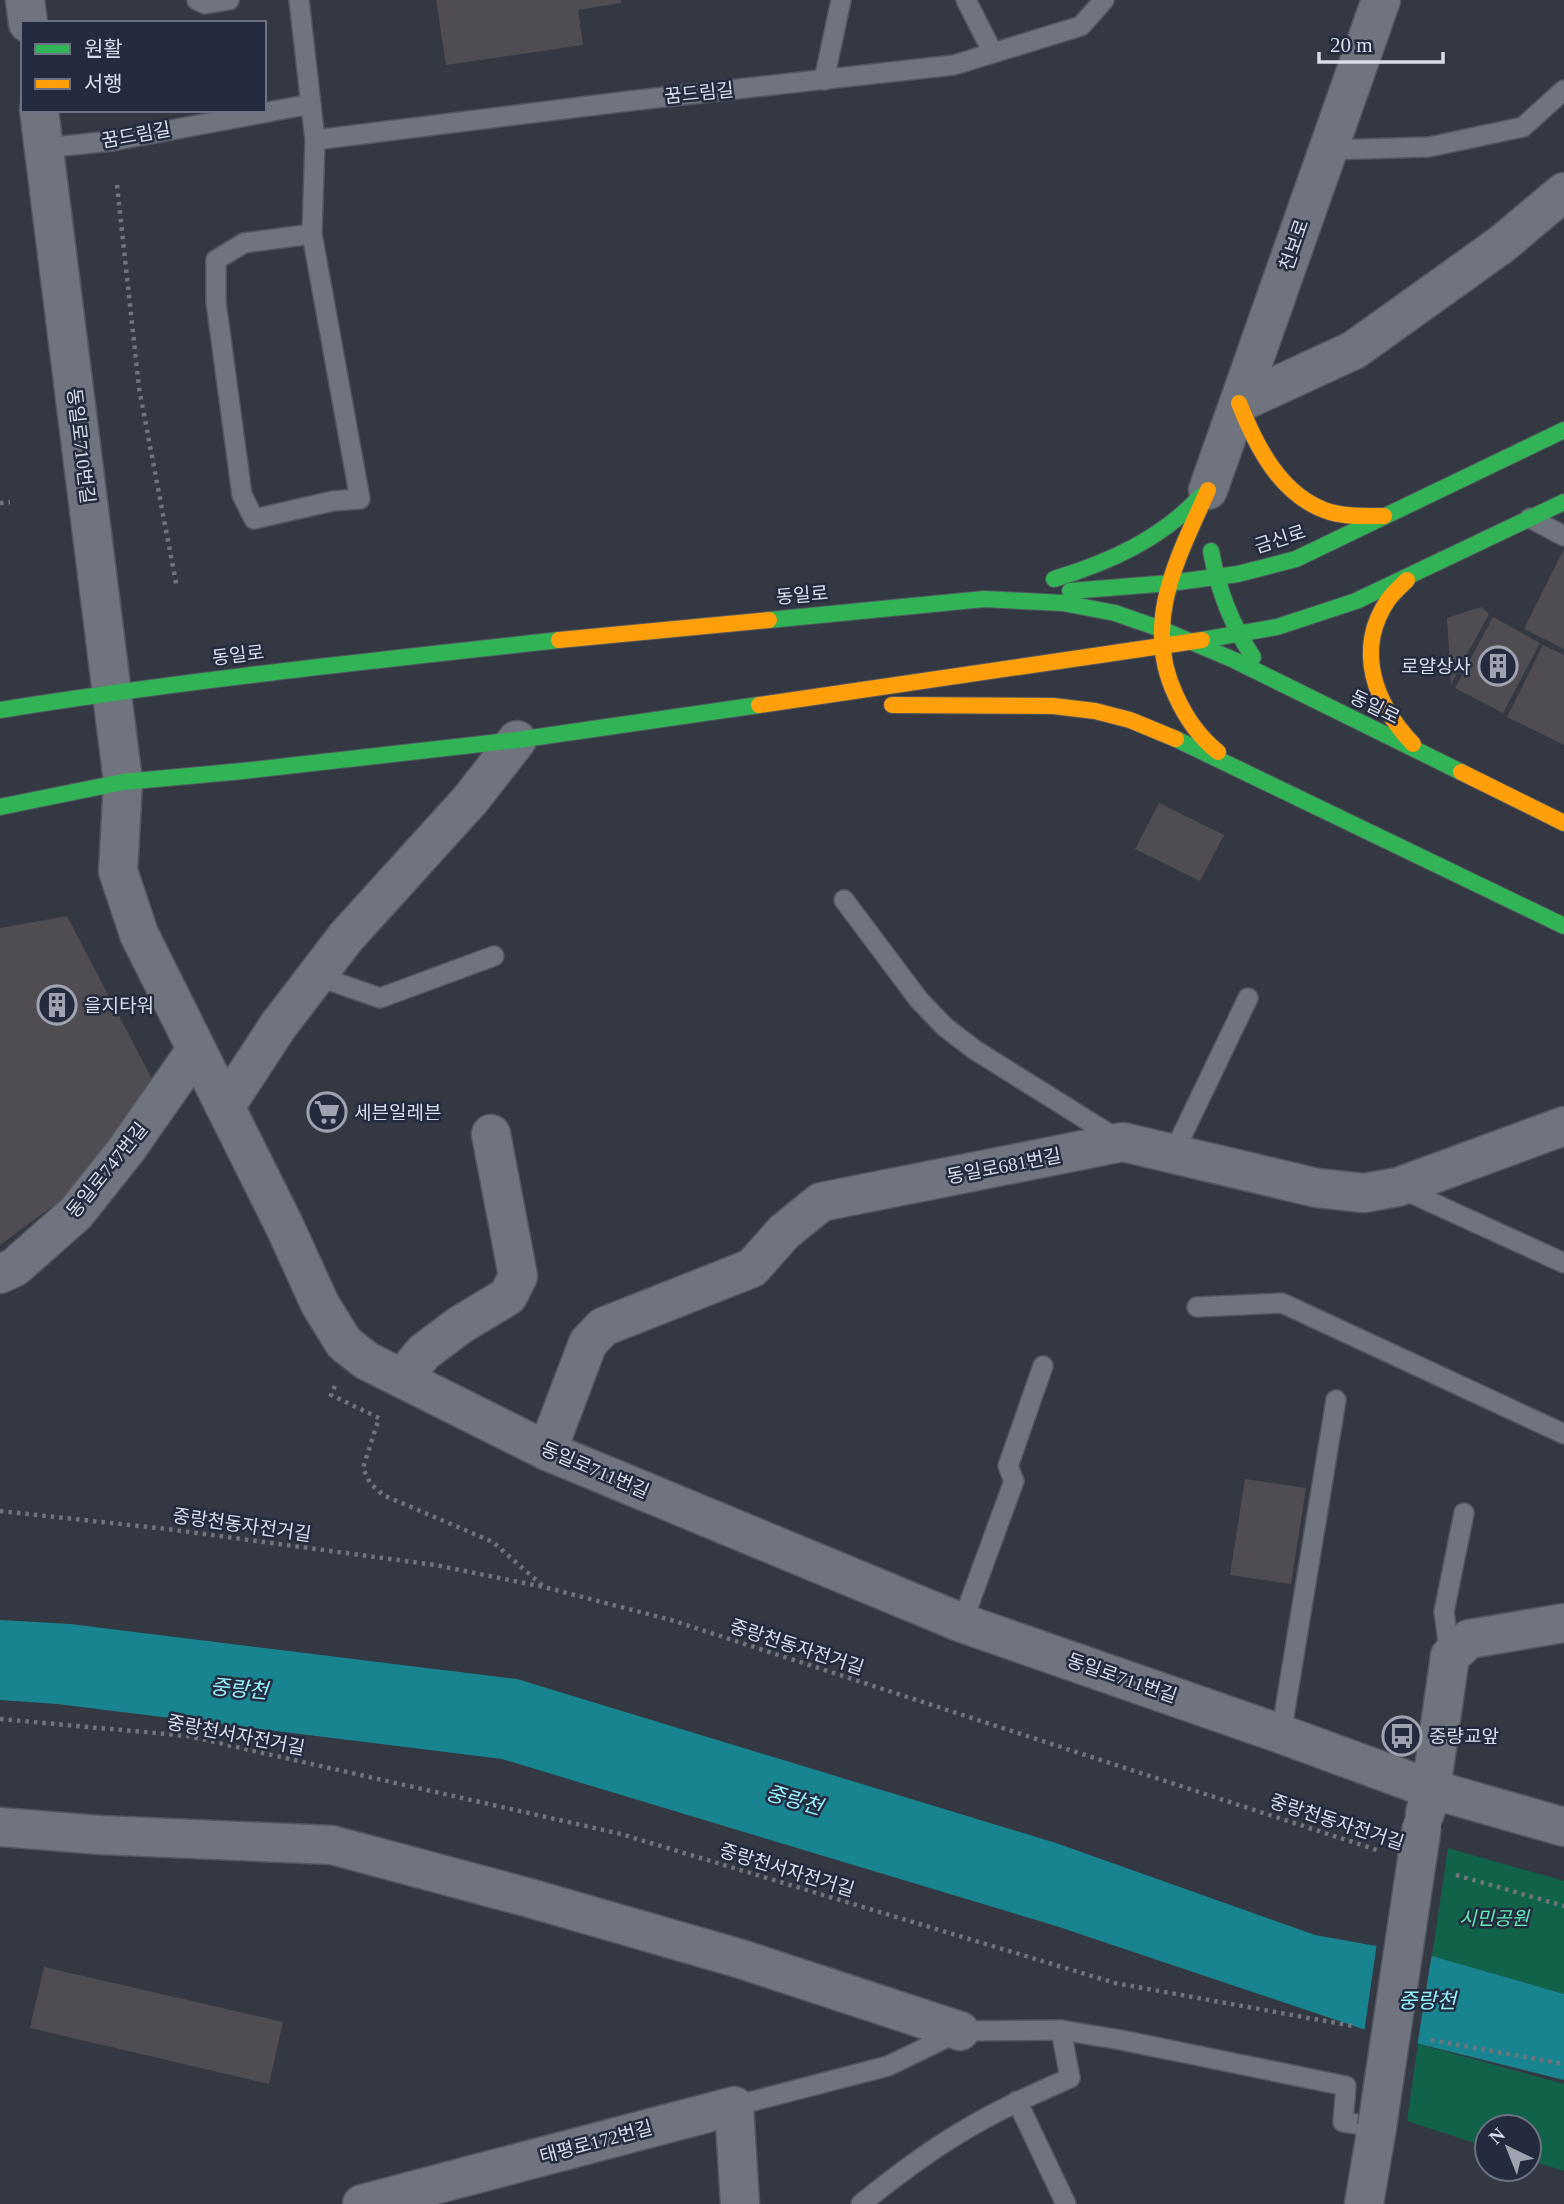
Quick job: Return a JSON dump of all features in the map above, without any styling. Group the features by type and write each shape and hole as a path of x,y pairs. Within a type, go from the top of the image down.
{"street":[{"path":"25,0 28,21"},
{"name":"천보로","path":"1208,519 1239,403 1381,0"},
{"name":"동일로710번길","path":"39,112 123,782"},
{"path":"1387,516 1354,516 1329,511 1306,501 1268,466 1253,439 1239,403 1354,351 1502,244 1564,192"},
{"name":"금신로","path":"984,599 1170,583 1238,574 1296,559 1564,430"},
{"path":"0,807 123,782 517,740 1238,635 1277,627 1356,601 1564,502"},
{"path":"1208,519 1215,577 1238,635 1266,671 1309,698"},
{"path":"1208,519 1170,583 1160,648 1171,687 1196,730 1214,749 1249,773"},
{"path":"984,599 1072,574 1111,558 1168,527 1208,519"},
{"path":"1420,570 1401,585 1387,601 1377,619 1372,637 1372,677 1391,720 1428,757"},
{"name":"동일로","path":"0,710 241,675 617,634 984,599 1063,603 1115,612 1234,660 1564,823"},
{"path":"757,705 1053,706 1095,711 1130,720 1197,747 1564,926"},
{"path":"225,1107 278,1026 346,937 471,799 517,740"},
{"name":"동일로711번길","path":"123,782 118,871 139,934 284,1225 320,1304 344,1343 368,1362 547,1451 962,1623 1431,1789 1564,1827"},
{"name":"동일로747번길","path":"0,1274 15,1267 76,1213 126,1150 196,1050"},
{"name":"동일로681번길","path":"547,1451 587,1343 603,1326 752,1268 784,1233 821,1202 1123,1142 1317,1188 1364,1193 1398,1187 1564,1126"},
{"path":"402,1378 424,1352 460,1325 508,1296 518,1276 491,1134"},
{"path":"1364,2204 1450,1656 1469,1639 1564,1623"},
{"path":"0,1828 332,1845 741,1959 960,2031"},
{"path":"734,2106 740,2204"},
{"name":"태평로172번길","path":"362,2204 734,2106"}],"lane":[{"path":"197,0 205,4 229,0"},
{"path":"299,0 315,140 312,234 360,499 333,501 254,519 243,495 241,483 216,302 216,260 244,243 312,234"},
{"path":"824,80 841,0"},
{"path":"966,0 993,53"},
{"name":"꿈드림길","path":"315,140 629,101 954,65 1081,26 1104,0"},
{"path":"1327,150 1430,147 1523,127 1564,90"},
{"name":"꿈드림길","path":"44,148 112,141 311,104"},
{"path":"1529,518 1564,536"},
{"path":"844,900 919,1000 945,1027 975,1051 1123,1142"},
{"path":"317,976 380,998 494,956"},
{"path":"1173,1154 1248,998"},
{"path":"1398,1187 1564,1263"},
{"path":"1197,1307 1282,1303 1564,1434"},
{"path":"962,1623 1014,1481 1008,1466 1043,1366"},
{"path":"1281,1734 1336,1400"},
{"path":"1450,1656 1444,1612 1464,1513"},
{"path":"861,2204 886,2183 961,2131 1017,2101 1070,2078 1061,2030"},
{"path":"734,2106 888,2066 960,2031 1061,2030 1346,2086 1343,2122 1377,2127"},
{"path":"1017,2101 1066,2204"}],"path":[{"path":"117,185 139,388 177,588"},
{"path":"0,503 10,502"},
{"path":"339,1375 331,1395 379,1418 363,1468 370,1483 383,1494 494,1542 544,1587"},
{"name":"중랑천동자전거길","path":"0,1511 421,1563 544,1587 671,1620 1384,1852"},
{"name":"중랑천서자전거길","path":"0,1719 188,1736 621,1834 1115,1983 1360,2027"},
{"path":"1450,1873 1564,1906"},
{"path":"1428,2039 1564,2064"}],"green space":[{"name":"시민공원","path":"1448,1848 1564,1881 1564,1994 1432,1956"},
{"path":"1418,2044 1564,2084 1564,2171 1543,2164 1543,2113 1473,2113 1473,2142 1407,2121"}],"water":[{"name":"중랑천","path":"0,1620 70,1624 517,1679 1056,1843 1315,1935 1432,1956 1564,1994 1564,2080 1375,2033 1056,1926 502,1759 57,1704 0,1700"}],"pier":[{"path":"1377,1943 1432,1953 1417,2047 1364,2033"}],"building":[{"path":"436,0 621,0 621,3 578,10 583,45 446,65"},
{"path":"1564,549 1564,649 1524,629"},
{"path":"1481,607 1489,614 1451,684 1447,618"},
{"name":"로얄상사","path":"1493,617 1540,643 1503,713 1455,688"},
{"path":"1543,645 1564,655 1564,745 1507,717"},
{"path":"1159,803 1224,835 1200,881 1135,849"},
{"name":"을지타워","path":"67,916 154,1083 69,1194 0,1245 0,928"},
{"path":"1245,1479 1306,1488 1291,1584 1230,1575"},
{"path":"44,1967 283,2022 269,2084 30,2028"}],"traffic: fast":[{"path":"1070,591 1170,583 1238,574 1296,559 1564,430"},
{"path":"1054,579 1115,557 1152,537 1201,496"},
{"path":"1202,640 1277,627 1356,601 1564,502"},
{"path":"1211,551 1226,606 1253,657"},
{"path":"769,620 984,599 1063,603 1115,613 1234,660 1461,772"},
{"path":"0,710 209,680 559,640"},
{"path":"0,807 123,782 517,740 759,705"},
{"path":"1176,739 1564,926"}],"traffic: slow":[{"path":"1239,403 1272,468 1298,495 1313,505 1336,514 1384,516"},
{"path":"1208,490 1175,566 1163,617 1162,643 1166,669 1180,704 1199,733 1218,752"},
{"path":"1407,580 1388,600 1378,619 1372,638 1371,657 1379,694 1388,712 1413,744"},
{"path":"559,640 769,620"},
{"path":"759,705 1202,640"},
{"path":"892,705 1053,706 1095,711 1130,720 1176,739"},
{"path":"1461,772 1564,823"}],"place":[{"name":"로얄상사","path":"1498,666"},
{"name":"을지타워","path":"57,1005"},
{"name":"세븐일레븐","path":"327,1112"},
{"name":"중량교앞","path":"1402,1736"}]}
